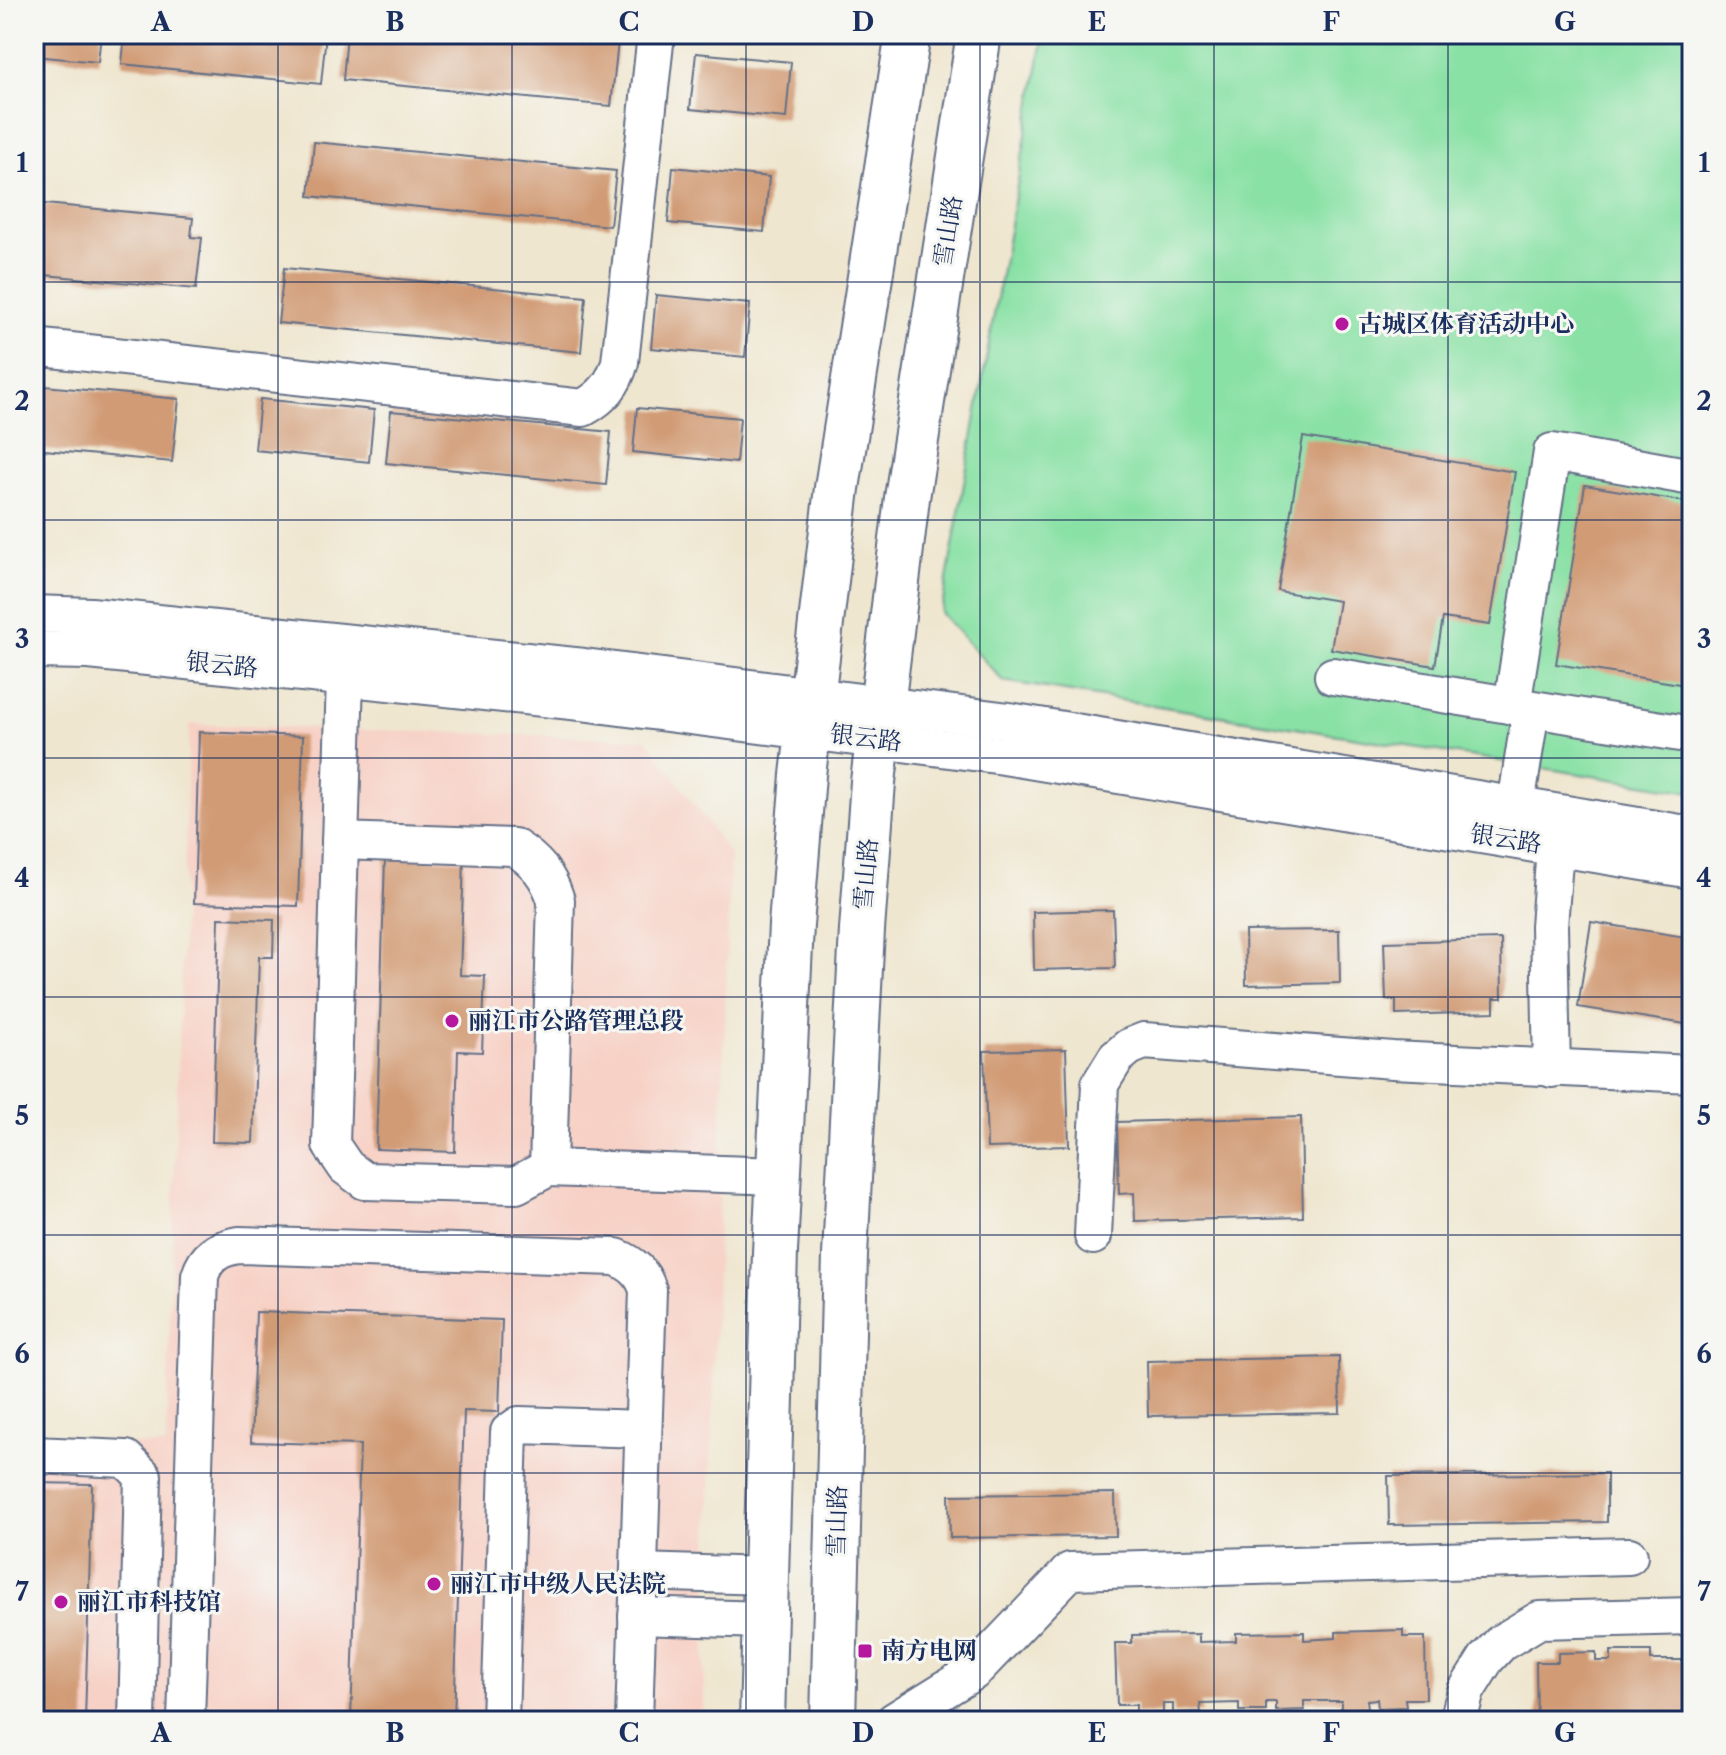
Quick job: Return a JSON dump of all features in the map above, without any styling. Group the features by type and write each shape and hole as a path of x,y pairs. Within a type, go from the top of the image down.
{"main road":[{"name":"雪山路","path":"833,1721 847,1207 862,930 880,722 907,498 979,34"},
{"path":"762,1721 779,1176 791,925 810,714 837,488 898,35"}],"street":[{"path":"34,347 583,408 604,394 620,362 656,34"},
{"path":"1516,805 1521,707 1552,452 1692,477"},
{"name":"银云路","path":"34,614 91,616 584,667 810,714"},
{"name":"银云路","path":"34,650 89,651 581,702 810,714 880,722 1024,723 1692,835"},
{"path":"1333,676 1692,735"},
{"path":"345,677 331,1145 346,1167 365,1181 516,1185 548,1168 779,1176"},
{"name":"银云路","path":"880,722 1004,756 1692,870"},
{"path":"340,841 514,847 529,856 550,883 556,900 548,1168"},
{"path":"1552,1069 1549,926 1555,848"},
{"path":"1093,1236 1100,1084 1116,1058 1129,1047 1144,1041 1393,1060 1692,1074"},
{"path":"186,1721 200,1276 215,1252 239,1245 616,1257 628,1262 644,1279 648,1290 634,1721"},
{"path":"500,1721 509,1432 519,1425 643,1429"},
{"path":"34,1455 126,1459 143,1476 137,1721"},
{"path":"894,1721 973,1672 1070,1571 1629,1556"},
{"path":"639,1572 765,1576"},
{"path":"637,1616 764,1620"},
{"path":"1458,1721 1466,1691 1486,1659 1501,1643 1539,1620 1692,1616"}],"shaded area":[{"path":"189,724 647,739 730,855 703,1721 34,1721 34,1442 166,1445"}],"green space":[{"name":"古城区体育活动中心","path":"1044,34 1692,34 1692,792 1003,681 941,613"}],"building":[{"path":"34,34 101,34 98,62 34,56"},
{"path":"125,34 326,34 321,84 122,64"},
{"path":"347,34 533,34 618,42 611,106 343,80"},
{"path":"696,53 791,62 786,118 690,109"},
{"path":"314,142 616,171 610,226 309,196"},
{"path":"673,167 769,177 764,232 668,223"},
{"path":"34,203 193,218 191,237 202,238 196,289 34,274"},
{"path":"284,268 586,297 581,352 278,323"},
{"path":"656,295 750,304 745,357 651,348"},
{"path":"34,385 179,399 172,462 34,449"},
{"path":"260,399 374,410 369,462 255,450"},
{"path":"637,408 740,418 736,463 633,452"},
{"path":"391,411 611,432 606,485 386,463"},
{"path":"1303,437 1515,472 1490,625 1443,618 1435,666 1331,649 1339,601 1278,591"},
{"path":"1585,485 1692,503 1692,686 1556,664"},
{"path":"199,732 303,736 298,906 194,903"},
{"path":"385,858 464,860 460,975 485,976 482,1052 458,1051 455,1152 376,1149"},
{"path":"1113,910 1115,968 1034,970 1033,912"},
{"path":"219,918 274,920 273,957 259,957 253,1143 212,1142"},
{"path":"1591,922 1692,938 1692,1025 1578,1007"},
{"path":"1339,930 1340,983 1246,985 1245,931"},
{"path":"1501,939 1502,998 1494,998 1494,1012 1396,1015 1396,1000 1386,1000 1384,942"},
{"path":"1066,1049 1069,1146 987,1148 984,1051"},
{"path":"1301,1117 1303,1217 1135,1221 1134,1193 1119,1194 1117,1122"},
{"path":"256,1312 502,1320 499,1412 464,1411 454,1721 351,1721 360,1445 251,1442"},
{"path":"1339,1357 1340,1413 1148,1416 1147,1361"},
{"path":"1607,1473 1607,1522 1389,1525 1388,1476"},
{"name":"丽江市科技馆","path":"34,1483 92,1484 85,1721 34,1720"},
{"path":"1115,1493 1116,1536 950,1538 949,1495"},
{"path":"1403,1630 1403,1637 1425,1637 1426,1699 1405,1699 1406,1707 1378,1708 1377,1699 1367,1700 1368,1708 1341,1709 1341,1701 1304,1701 1304,1710 1276,1711 1276,1702 1266,1702 1266,1711 1239,1711 1239,1703 1200,1704 1201,1712 1173,1713 1173,1704 1163,1704 1163,1713 1136,1714 1136,1705 1117,1705 1115,1643 1132,1643 1132,1635 1199,1634 1199,1642 1236,1641 1236,1633 1304,1632 1304,1640 1336,1638 1336,1632"},
{"path":"1611,1651 1651,1651 1651,1660 1692,1660 1692,1718 1537,1721 1536,1662 1558,1662 1558,1653 1596,1652 1596,1661 1611,1661"}],"place":[{"name":"古城区体育活动中心","path":"1342,324"},
{"name":"丽江市公路管理总段","path":"452,1021"},
{"name":"丽江市中级人民法院","path":"434,1584"},
{"name":"丽江市科技馆","path":"61,1602"},
{"name":"南方电网","path":"865,1651"}]}
